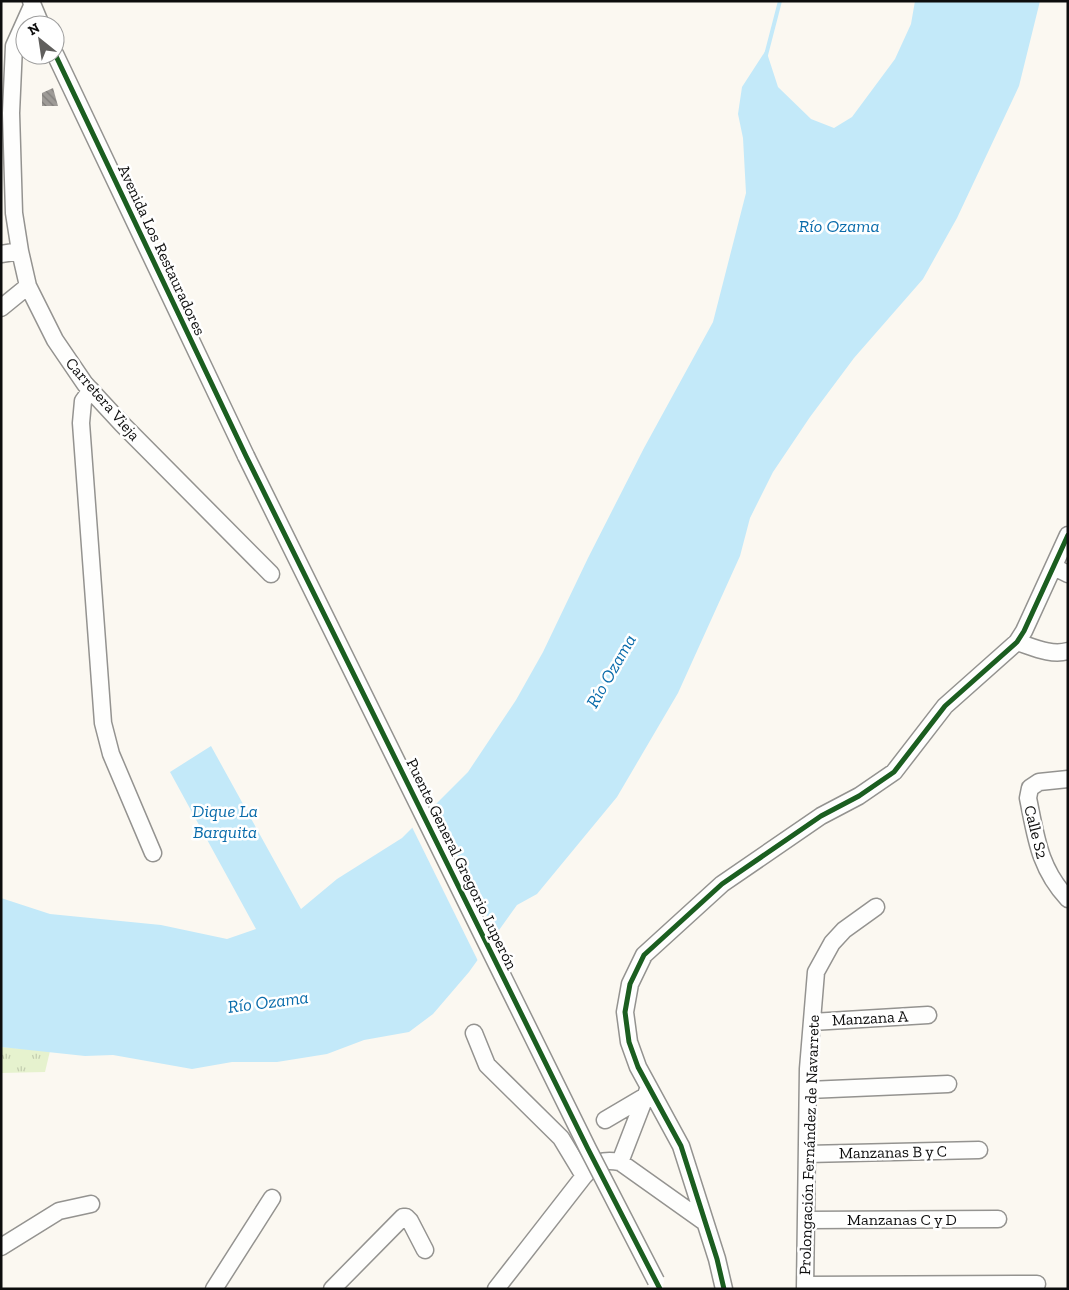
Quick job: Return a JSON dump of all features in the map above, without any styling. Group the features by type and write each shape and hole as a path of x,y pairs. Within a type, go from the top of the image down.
{"street":[{"name":"Carretera Vieja","path":"32,4 14,46 6,114 14,213 28,286 59,347 91,390 270,574"},
{"name":"Avenida Los Restauradores","path":"60,65 246,456"},
{"path":"1,254 20,250"},
{"path":"1,308 28,286"},
{"path":"91,390 83,401 81,423 103,723 110,754 153,853"},
{"name":"Puente General Gregorio Luperón","path":"246,456 588,1149 658,1285"},
{"path":"724,1289 717,1259 681,1146 647,1092 629,1042 625,1012 630,984 644,955 722,884 760,857 894,772 945,706 1017,642 1061,570 1068,535"},
{"path":"1017,642 1043,651 1061,653 1068,651"},
{"name":"Calle S2","path":"1068,779 1039,782 1030,788 1028,798 1040,856 1049,875 1068,899"},
{"name":"Prolongación Fernández de Navarrete","path":"805,1287 808,1090 816,972 824,955 844,930 876,907"},
{"name":"Manzana A","path":"812,1022 928,1015"},
{"path":"474,1033 487,1065 561,1138 584,1176"},
{"path":"808,1090 948,1084"},
{"path":"605,1120 647,1092"},
{"path":"620,1162 647,1092"},
{"name":"Manzanas B y C","path":"807,1154 979,1150"},
{"path":"496,1289 584,1176 593,1166 604,1160 620,1162 704,1221"},
{"path":"214,1289 272,1198"},
{"path":"1,1247 59,1211 91,1204"},
{"path":"332,1289 402,1217 410,1220 425,1250"},
{"name":"Manzanas C y D","path":"806,1220 998,1219"},
{"path":"805,1287 1037,1284"}],"green space":[{"path":"1,1047 50,1051 45,1072 1,1073"}],"water":[{"name":"Río Ozama","path":"915,1 1040,1 1019,86 957,218 923,279 854,358 810,417 773,472 750,518 740,556 678,693 617,797 537,894 517,905 469,972 433,1014 409,1032 364,1040 327,1054 277,1062 232,1062 192,1069 113,1055 85,1056 1,1047 1,898 50,914 161,925 227,939 256,929 170,772 211,746 301,909 337,879 402,838 468,772 516,700 543,652 644,448 713,322 746,193 743,138 738,114 742,87 766,50 778,87 811,119 834,128 852,117 895,59 911,24"}],"pier":[{"path":"432,804 497,937 479,963 411,825"}],"building":[{"path":"53,88 58,106 42,106 42,93"}],"waterway":[{"path":"766,55 780,1"}],"cycle path":[{"path":"60,65 246,456 588,1149 660,1289"},
{"path":"724,1289 717,1259 681,1146 638,1067 629,1042 625,1012 630,984 644,955 722,884 821,816 859,796 894,772 945,706 1017,642 1024,631 1068,535"}],"water label":[{"name":"Dique La Barquita","path":"225,821"}]}
